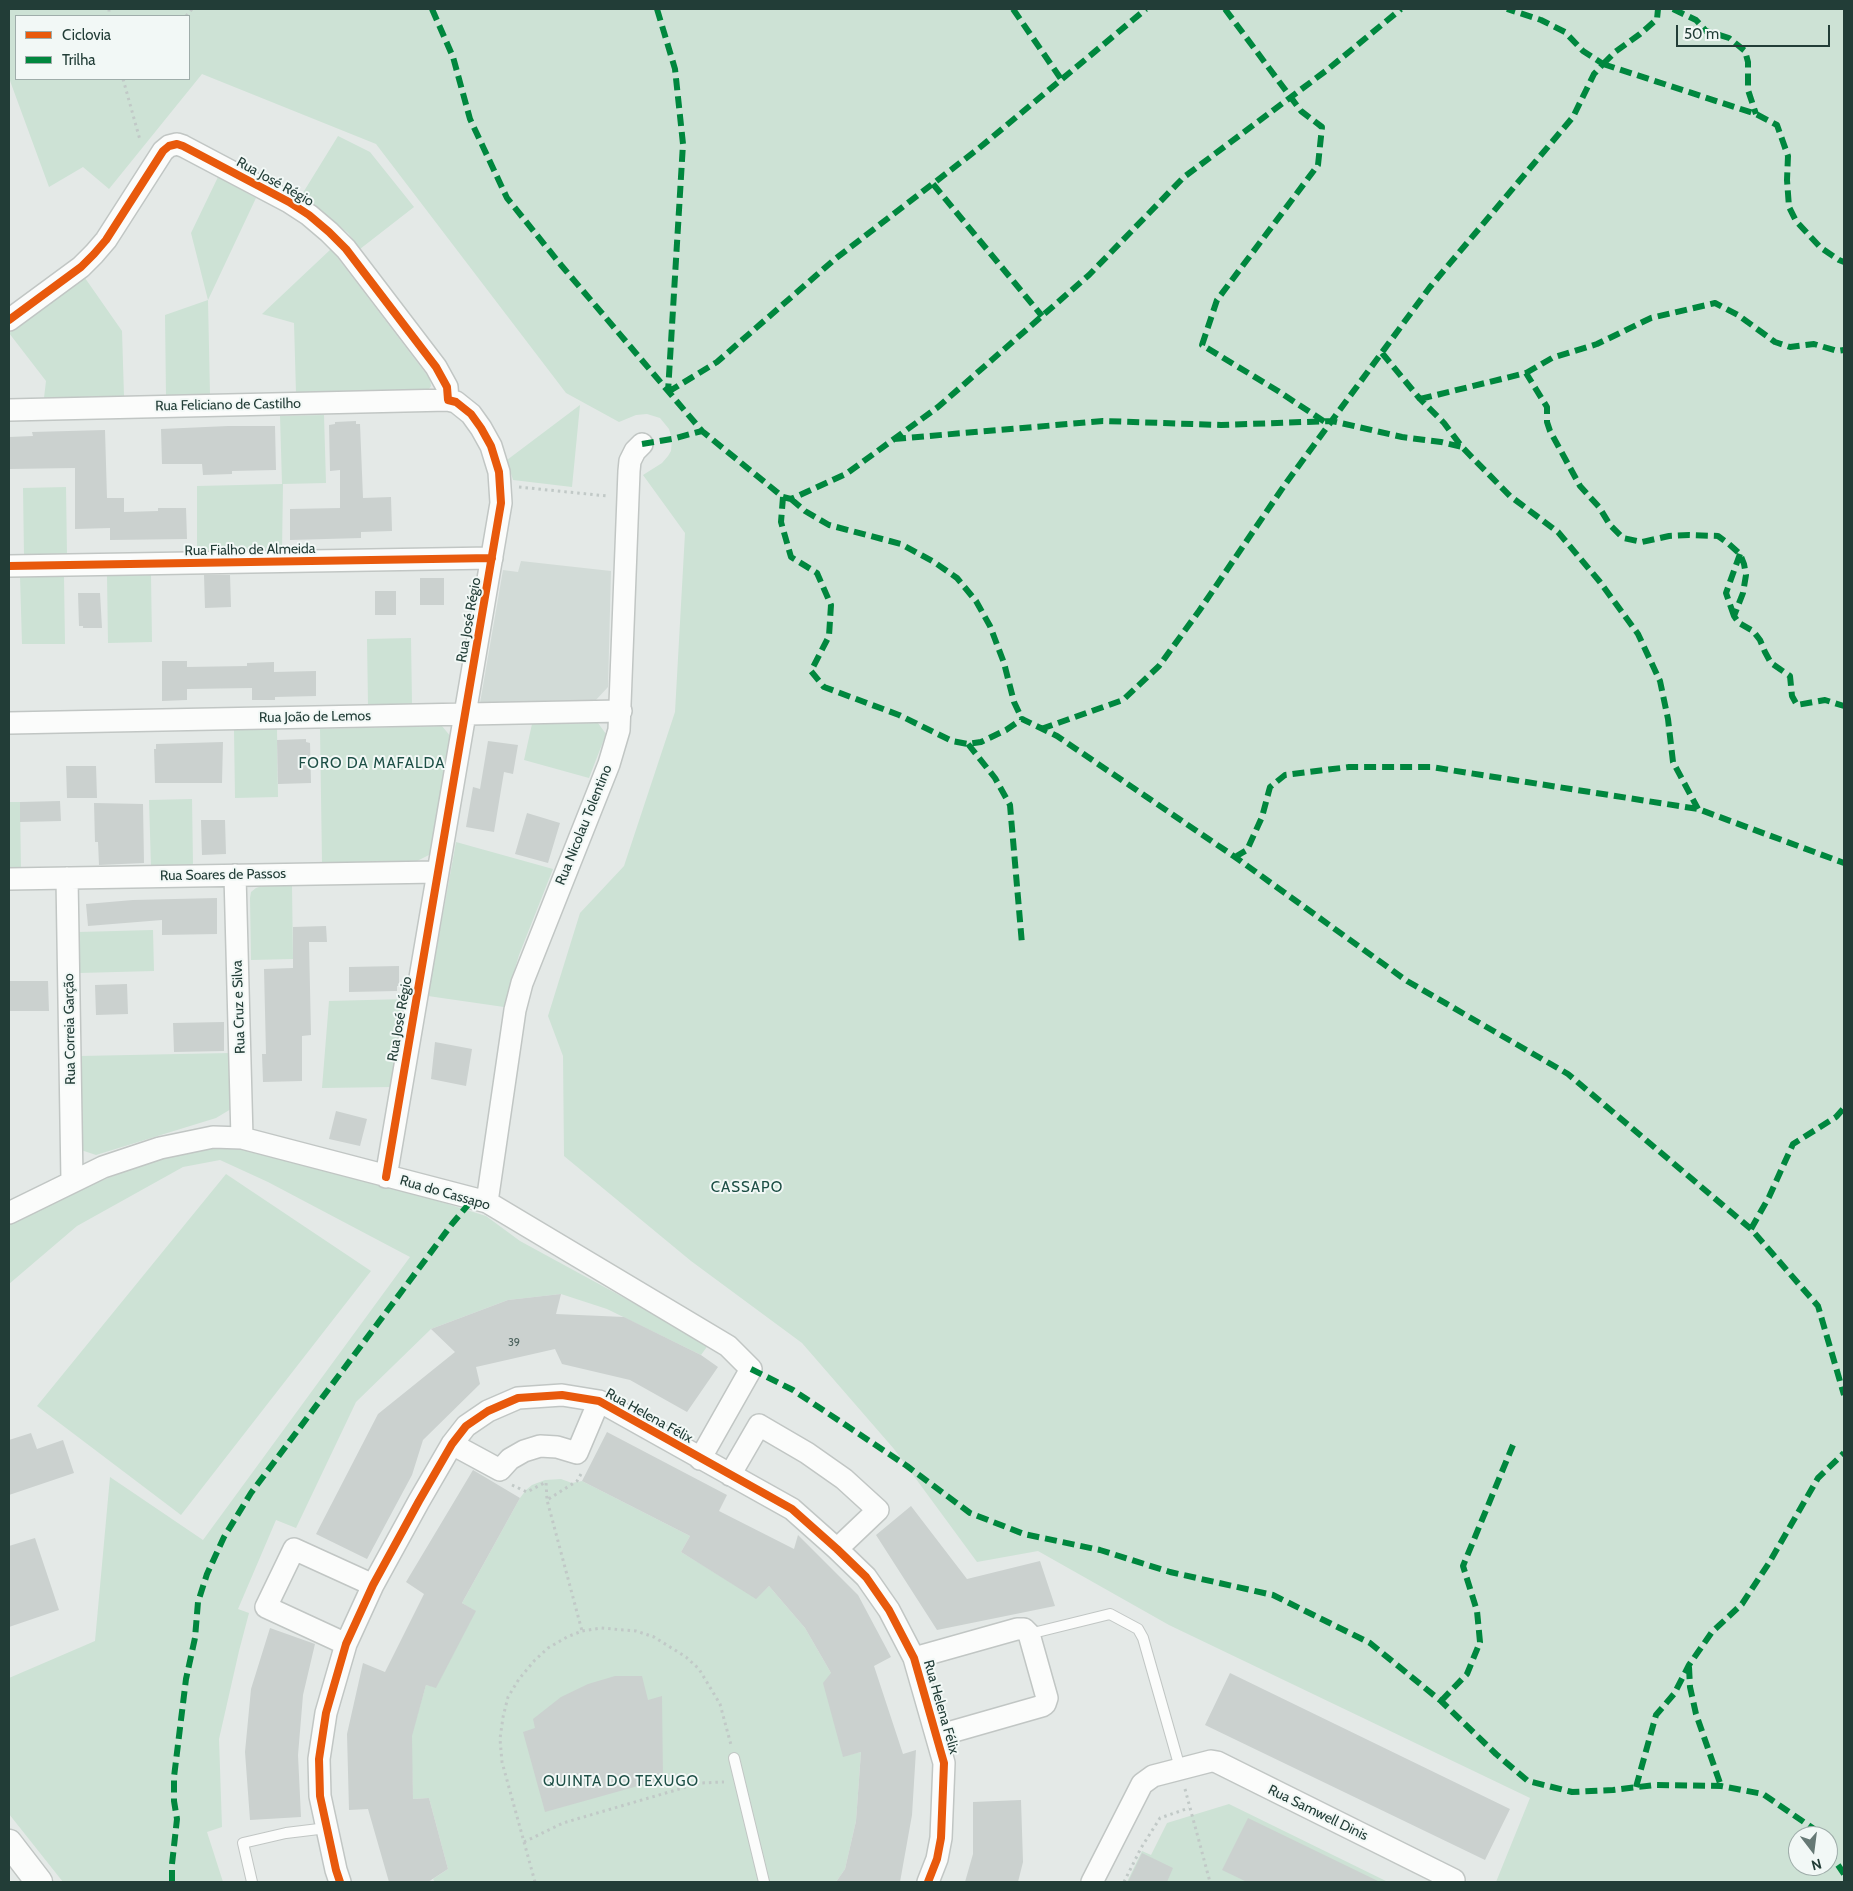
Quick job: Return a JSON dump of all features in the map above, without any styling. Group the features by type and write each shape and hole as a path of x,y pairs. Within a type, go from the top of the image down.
{"street":[{"name":"Rua José Régio","path":"9,320 81,267 94,254 106,240 163,151 169,146 177,144 289,202 309,215 329,232 346,249 436,366 447,387 448,400 464,407 482,428 491,446 501,485 501,503 386,1176"},
{"name":"Rua Feliciano de Castilho","path":"9,410 448,400"},
{"name":"Rua Nicolau Tolentino","path":"487,1202 515,1010 522,983 609,764 620,730 630,461 635,451 642,444"},
{"name":"Rua Fialho de Almeida","path":"9,566 492,558"},
{"name":"Rua João de Lemos","path":"9,722 621,711"},
{"name":"Rua Soares de Passos","path":"9,879 438,872"},
{"name":"Rua Cruz e Silva","path":"235,875 242,1138"},
{"name":"Rua Correia Garção","path":"67,878 72,1181"},
{"name":"Rua do Cassapo","path":"9,1213 103,1167 160,1148 213,1137 242,1138 487,1202 728,1346 751,1369 700,1459"},
{"name":"Rua Helena Félix","path":"340,1882 320,1796 319,1759 326,1713 346,1644 373,1585 452,1444 466,1426 488,1411 518,1398 562,1395 599,1401 792,1509 837,1548 866,1577 889,1610 914,1658 944,1764 939,1850 928,1882"},
{"path":"452,1444 500,1470 510,1459 524,1451 540,1446 557,1447 577,1453 599,1401"},
{"path":"730,1475 759,1425 807,1453 844,1479 878,1510 837,1548"},
{"path":"346,1644 266,1607 294,1549 373,1585"},
{"path":"914,1658 1017,1629 1024,1629 1029,1634 1047,1698 1045,1704 936,1736"},
{"name":"Rua Samwell Dinis","path":"1092,1882 1142,1784 1153,1776 1204,1762 1217,1762 1454,1880"},
{"path":"9,1843 39,1882"}],"lane":[{"path":"1029,1634 1110,1614 1138,1629 1144,1638 1180,1768"},
{"path":"734,1758 764,1882"},
{"path":"252,1882 243,1843 286,1833 327,1828"}],"path":[{"path":"123,80 140,140"},
{"path":"501,485 628,498"},
{"path":"548,1500 577,1481"},
{"path":"524,1492 546,1482 548,1500 582,1631"},
{"path":"535,1882 502,1762 500,1739 508,1697 519,1679 548,1648 582,1631 601,1628 636,1631 654,1637 686,1657 699,1669 720,1704 734,1758"},
{"path":"1180,1768 1210,1882"},
{"path":"524,1842 563,1823 700,1783 740,1781"},
{"path":"1124,1882 1141,1848 1160,1818 1189,1808"}],"shaded area":[{"path":"521,561 611,571 608,687 595,701 480,703 503,570 518,572"}],"green space":[{"path":"9,9 1844,9 1844,1882 1496,1882 1530,1798 1169,1625 1038,1551 977,1562 894,1449 802,1343 691,1261 564,1156 563,1056 548,1016 580,913 624,866 675,712 685,533 643,475 662,463 671,451 672,439 669,429 660,418 647,414 636,415 619,422 566,393 376,144 202,74 109,189 83,167 49,187 9,78"},
{"path":"338,136 370,152 414,207 360,249 348,233 301,196"},
{"path":"218,177 256,198 208,300 191,233"},
{"path":"331,249 430,379 431,386 429,389 296,393 294,323 262,314"},
{"path":"85,278 122,331 124,396 44,398 46,381 9,333"},
{"path":"208,300 210,395 166,396 165,315"},
{"path":"580,405 572,487 513,480 507,460"},
{"path":"324,415 326,483 283,484 282,551 197,552 197,486 282,484 280,416"},
{"path":"66,487 67,555 24,556 23,488"},
{"path":"151,575 152,642 108,643 107,576"},
{"path":"64,576 65,644 22,644 20,577"},
{"path":"411,638 412,704 368,705 367,639"},
{"path":"598,723 606,734 589,778 524,760 532,724"},
{"path":"442,726 451,737 431,854 417,861 322,863 320,729"},
{"path":"277,729 278,797 235,798 234,730"},
{"path":"192,799 193,865 151,867 149,800"},
{"path":"9,802 20,802 21,869 9,869"},
{"path":"456,842 553,869 519,955 504,1007 428,996"},
{"path":"262,886 292,886 293,959 251,960 250,898 251,892"},
{"path":"153,930 154,971 79,973 78,932"},
{"path":"406,999 391,1087 322,1088 329,1001"},
{"path":"230,1053 231,1109 216,1118 96,1155 81,1150 80,1056"},
{"path":"227,1146 403,1190 486,1216 520,1241 709,1344 701,1355 607,1309 561,1294 508,1300 431,1329 356,1402 296,1528 276,1520 238,1609 249,1613 219,1739 222,1827 207,1832 223,1882 63,1882 9,1814 9,1678 95,1641 110,1477 203,1540 410,1257 268,1182 220,1160 183,1167 77,1226 9,1284 9,1222 78,1190 159,1158"},
{"path":"226,1174 371,1271 181,1515 37,1406"},
{"path":"561,1479 572,1483 582,1481 690,1536 681,1552 756,1598 769,1586 805,1628 831,1673 843,1756 861,1752 856,1821 845,1869 836,1882 435,1882 433,1879 448,1869 429,1798 413,1799 411,1736 426,1685 436,1687 475,1611 462,1603 520,1498 532,1485 545,1480"},
{"path":"1229,1804 1388,1882 1127,1882 1142,1851 1151,1855 1167,1823"}],"building":[{"path":"356,421 356,424 360,424 363,498 391,497 392,531 361,532 361,538 290,540 290,509 340,508 340,470 330,471 329,425 335,424 335,422"},
{"path":"275,426 276,470 232,471 232,474 203,475 202,464 162,464 161,429"},
{"path":"105,430 107,498 124,498 124,512 158,511 158,508 186,508 187,539 110,540 110,528 75,529 75,468 9,469 9,437 33,436 32,432"},
{"path":"204,575 230,575 231,607 205,608"},
{"path":"420,578 444,578 444,605 420,605"},
{"path":"375,591 396,591 396,615 375,615"},
{"path":"78,593 100,593 102,628 83,628 83,626 79,626"},
{"path":"162,661 187,661 187,667 247,666 247,663 274,662 274,672 316,671 316,696 275,697 275,700 252,700 252,688 187,689 187,700 162,701"},
{"path":"306,739 306,742 310,743 311,783 278,784 277,740"},
{"path":"488,741 518,745 513,774 504,772 494,832 466,827 473,787 480,789"},
{"path":"223,742 222,783 155,783 154,749 156,749 156,744"},
{"path":"66,766 96,766 97,798 67,798"},
{"path":"60,801 61,821 20,822 20,802"},
{"path":"94,803 143,804 144,863 99,865 98,842 95,842"},
{"path":"527,813 560,823 548,863 515,854"},
{"path":"201,820 225,820 226,854 202,855"},
{"path":"217,898 217,934 162,935 162,920 88,926 86,904 133,900"},
{"path":"326,926 327,942 309,942 311,1035 302,1036 302,1081 263,1082 262,1054 266,1054 264,969 293,968 293,927"},
{"path":"399,966 399,986 397,986 397,991 349,992 349,967"},
{"path":"9,981 48,981 49,1011 9,1011"},
{"path":"127,984 128,1014 96,1015 95,985"},
{"path":"224,1022 224,1051 174,1052 173,1023"},
{"path":"435,1042 472,1049 466,1086 431,1079"},
{"path":"336,1111 367,1119 360,1146 329,1139"},
{"path":"561,1294 556,1314 624,1317 701,1355 718,1367 687,1412 630,1380 562,1364 555,1349 476,1367 480,1384 423,1440 412,1475 367,1559 316,1534 378,1414 455,1352 431,1329 508,1300"},
{"path":"607,1432 727,1495 719,1511 794,1549 798,1535 858,1595 891,1657 874,1666 903,1754 916,1750 912,1815 900,1882 836,1882 845,1869 856,1821 861,1752 843,1757 823,1683 831,1673 805,1628 769,1586 756,1599 681,1552 690,1536 582,1481"},
{"path":"31,1433 37,1449 63,1440 74,1473 9,1495 9,1440"},
{"path":"473,1470 520,1498 462,1603 476,1611 436,1688 426,1685 412,1736 413,1799 429,1798 448,1869 428,1882 389,1882 368,1809 349,1810 347,1734 363,1663 385,1672 424,1594 406,1582"},
{"path":"911,1506 967,1579 1040,1561 1055,1606 937,1630 876,1535"},
{"path":"35,1538 59,1610 9,1627 9,1546"},
{"path":"270,1628 315,1644 303,1695 298,1755 301,1817 250,1820 245,1752 251,1689"},
{"path":"1230,1673 1510,1809 1485,1860 1205,1725"},
{"path":"615,1676 642,1676 648,1700 662,1696 663,1779 545,1812 523,1732 535,1728 533,1719 561,1697 588,1684"},
{"path":"1021,1800 1023,1862 1018,1882 965,1882 973,1854 973,1802"},
{"path":"1248,1818 1380,1882 1247,1882 1222,1870"},
{"path":"1142,1853 1173,1868 1167,1882 1128,1882"}],"marked path":[{"path":"432,9 453,57 470,119 507,198 561,265 702,431 783,497 781,522 791,557 817,573 831,605 829,636 811,671 824,687 899,715 952,741 968,744 981,742 1006,730 1022,719 1057,736 1235,857 1407,981 1568,1074 1751,1229 1818,1306 1844,1395"},
{"path":"657,9 675,69 683,144 668,392"},
{"path":"1013,9 1061,79"},
{"path":"668,392 717,362 835,259 978,149 1146,9"},
{"path":"1225,9 1301,111 1322,127 1318,165 1217,300 1202,345 1325,422"},
{"path":"783,497 791,499 846,474 938,407 1089,275 1184,177 1327,70 1401,9"},
{"path":"1041,729 1123,700 1159,666 1199,611 1286,483 1430,287 1573,117 1594,74 1603,64 1583,51 1565,32 1541,20 1507,9"},
{"path":"1603,64 1615,52 1657,19 1658,9"},
{"path":"1673,9 1696,20 1706,31 1729,38 1745,51 1748,62 1748,90 1756,114"},
{"path":"1603,64 1756,114 1777,125 1788,156 1789,207 1796,221 1821,248 1844,262"},
{"path":"933,184 1042,316"},
{"path":"1526,373 1552,358 1597,344 1651,318 1715,303 1738,315 1775,342 1790,347 1814,344 1837,351 1844,350"},
{"path":"1382,353 1420,399 1444,423 1462,447 1510,496 1558,532 1600,582 1638,634 1660,681 1668,719 1673,762 1698,809"},
{"path":"1420,399 1526,373 1547,407 1547,422 1550,431 1580,486 1599,507 1610,525 1623,538 1642,542 1669,536 1689,535 1718,536 1729,544 1740,554 1746,575 1743,593 1734,616 1739,623 1753,631 1760,640 1771,663 1790,676 1792,696 1797,705 1825,700 1844,706"},
{"path":"894,439 1103,421 1221,425 1332,421 1402,437 1462,447"},
{"path":"642,444 702,431"},
{"path":"791,499 805,511 829,525 901,544 934,562 957,578 976,601 990,626 1004,663 1014,702 1022,719"},
{"path":"1734,616 1726,593 1740,554"},
{"path":"968,744 995,778 1010,805 1022,944"},
{"path":"1235,857 1247,850 1262,817 1270,787 1285,775 1349,767 1431,767 1698,809 1844,863"},
{"path":"1751,1229 1769,1197 1793,1144 1836,1117 1844,1108"},
{"path":"172,1882 177,1819 174,1801 174,1777 186,1679 195,1638 198,1602 207,1574 224,1537 251,1493 452,1224 473,1199"},
{"path":"751,1369 793,1390 907,1466 970,1513 1024,1534 1100,1550 1170,1572 1273,1595 1370,1643 1441,1701 1496,1754 1528,1781 1572,1792 1655,1785 1721,1786 1763,1794 1810,1826"},
{"path":"1441,1701 1467,1674 1480,1642 1477,1611 1463,1566 1513,1445"},
{"path":"1636,1787 1656,1715 1674,1694 1689,1665 1712,1632 1742,1604 1769,1563 1818,1478 1844,1453"},
{"path":"1689,1667 1690,1687 1696,1714 1721,1786"},
{"path":"1838,1865 1844,1874"}],"cycle path":[{"path":"9,320 81,267 94,254 106,240 163,151 169,146 177,144 289,202 309,215 329,232 346,249 436,367 447,387 448,400 456,402 471,414 491,446 499,472 501,503 386,1177"},
{"path":"9,566 492,558"},
{"path":"340,1882 320,1796 319,1759 326,1713 346,1644 373,1585 419,1501 452,1444 466,1426 488,1411 518,1398 562,1395 599,1401 792,1509 866,1577 889,1610 914,1658 944,1763 941,1838 937,1859 928,1882"}],"district":[{"name":"FORO DA MAFALDA","path":"372,764"},
{"name":"CASSAPO","path":"747,1188"},
{"name":"QUINTA DO TEXUGO","path":"621,1782"}]}
